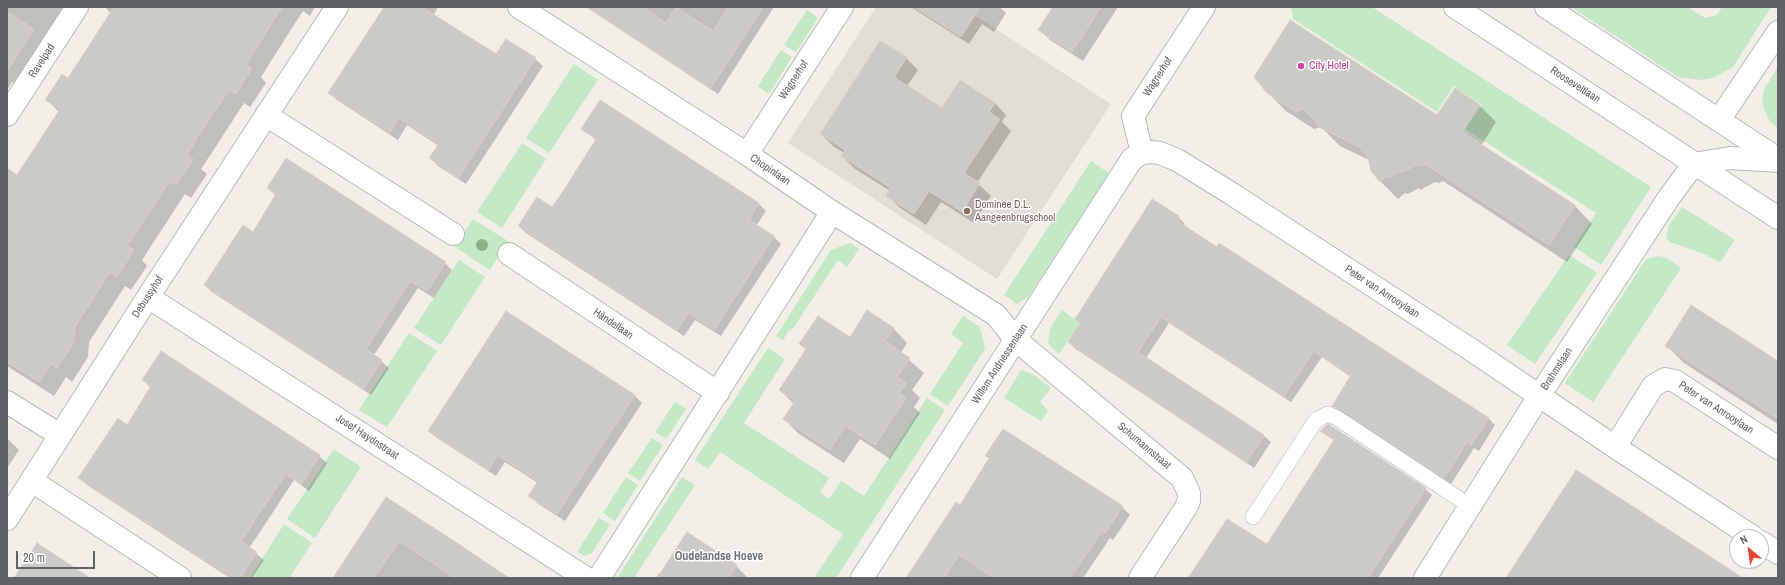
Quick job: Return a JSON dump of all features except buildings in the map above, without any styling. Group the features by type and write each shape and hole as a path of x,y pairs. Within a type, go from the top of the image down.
{"street":[{"name":"Ravelpad","path":"7,115 77,7"},
{"name":"Debussyhof","path":"7,519 148,297 337,7"},
{"name":"Chopinlaan","path":"519,7 747,154 832,212 996,315 1016,340"},
{"name":"Wagnerhof","path":"747,154 842,7"},
{"name":"Wagnerhof","path":"1142,152 1133,116 1204,7"},
{"name":"Rooseveltlaan","path":"1455,7 1778,218"},
{"path":"1546,7 1720,120 1778,160"},
{"path":"1720,120 1778,32"},
{"path":"266,115 453,234"},
{"name":"Willem Andriessenlaan","path":"862,578 1132,159 1142,152"},
{"name":"Peter van Anrooylaan","path":"1142,152 1160,153 1183,164 1457,340 1615,447 1741,529"},
{"path":"1694,164 1730,158 1778,160"},
{"name":"Brahmslaan","path":"1425,578 1539,396 1670,196 1694,164"},
{"path":"598,578 718,393 832,212"},
{"name":"Händellaan","path":"509,254 718,393"},
{"name":"Josef Haydnstraat","path":"148,297 586,578"},
{"name":"Schumannstraat","path":"1016,340 1182,478 1187,485 1189,502 1186,509 1140,578"},
{"name":"Peter van Anrooylaan","path":"1615,447 1653,386 1665,379 1674,381 1778,448"},
{"path":"7,402 60,435"},
{"path":"32,481 180,578"},
{"path":"1769,547 1778,553"}],"lane":[{"path":"1253,517 1316,420 1328,414 1344,422 1470,506"}],"shaded area":[{"name":"Dominee D.L. Aangeenbrugschool","path":"876,7 962,7 1111,104 997,279 788,143"}],"green space":[{"path":"1291,7 1372,7 1651,187 1601,265 1574,247 1596,213 1465,129 1482,105 1453,86 1437,112 1293,19"},
{"path":"1571,7 1688,7 1705,18 1717,15 1722,7 1747,7 1750,9 1752,7 1771,7 1733,67 1713,78 1701,80 1678,77"},
{"path":"807,10 818,18 796,52 784,45"},
{"path":"781,50 792,57 769,94 758,86"},
{"path":"574,64 598,80 549,153 526,138"},
{"path":"1778,67 1778,128 1770,122 1762,103 1764,89"},
{"path":"522,143 546,159 502,228 477,212"},
{"path":"1091,161 1109,173 1028,297 1017,304 1004,295"},
{"path":"1682,207 1735,240 1720,262 1704,254 1670,242 1666,238 1669,225"},
{"path":"473,219 508,241 490,270 455,247"},
{"path":"850,243 859,249 847,267 838,260 792,330 790,329 783,340 776,336 831,250"},
{"path":"1569,255 1597,273 1535,364 1507,345"},
{"path":"1659,256 1666,258 1681,268 1593,402 1565,383 1646,259"},
{"path":"459,260 485,277 441,345 414,328"},
{"path":"1062,310 1080,323 1059,354 1048,344 1050,328"},
{"path":"963,316 980,327 985,349 948,406 930,394 963,343 951,334"},
{"path":"409,333 437,351 387,427 359,410"},
{"path":"768,348 785,359 744,423 829,478 820,492 829,499 841,481 864,496 927,398 945,410 836,578 814,578 843,534 720,452 708,469 695,460"},
{"path":"1021,370 1033,374 1051,388 1040,402 1048,411 1041,421 1004,398"},
{"path":"675,402 686,409 666,439 655,432"},
{"path":"652,438 663,445 640,481 628,473"},
{"path":"334,449 361,467 315,538 287,519"},
{"path":"626,477 638,485 615,521 603,513"},
{"path":"682,477 695,485 634,578 617,578"},
{"path":"599,518 610,525 592,553 584,556 577,552"},
{"path":"284,524 312,543 289,578 250,578"}],"place":[{"name":"City Hotel","path":"1301,66"},
{"name":"Dominee D.L. Aangeenbrugschool","path":"967,211"}],"district":[{"name":"Oudelandse Hoeve","path":"719,557"}]}
